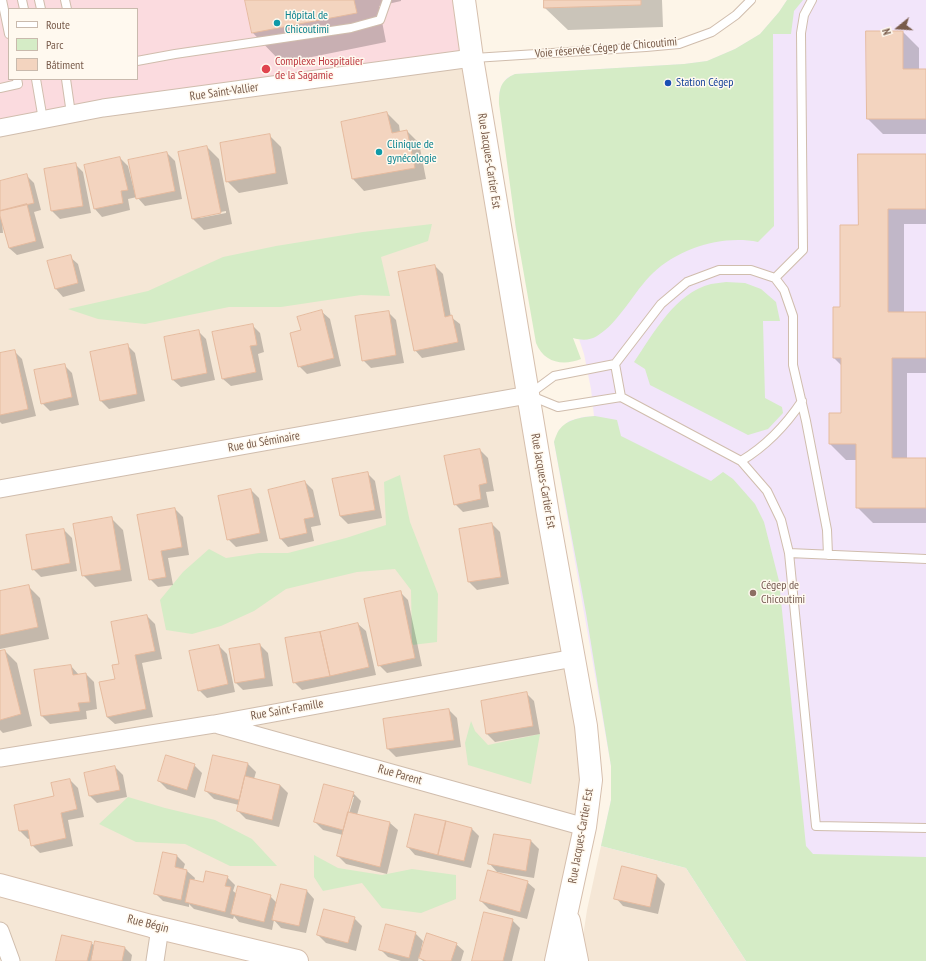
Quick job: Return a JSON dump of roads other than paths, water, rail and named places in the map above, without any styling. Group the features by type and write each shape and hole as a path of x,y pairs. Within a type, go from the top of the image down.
{"main road":[{"name":"Rue Jacques-Cartier Est","path":"464,0 472,58 528,395 586,726 591,780 585,827 556,961"},
{"name":"Rue Bégin","path":"0,885 160,928 297,961"},
{"path":"567,908 577,961"}],"street":[{"name":"Rue Saint-Vallier","path":"0,128 103,108 472,58"},
{"name":"Rue du Séminaire","path":"0,489 528,395"},
{"name":"Rue Saint-Famille","path":"0,758 214,724 574,658"},
{"name":"Rue Parent","path":"214,724 585,827"},
{"path":"155,961 160,928"},
{"path":"0,931 12,961"}],"lane":[{"path":"2,0 8,29"},
{"path":"138,61 351,28 380,20 387,0"},
{"name":"Voie réservée Cégep de Chicoutimi","path":"472,58 679,44 712,32 736,15 751,0"},
{"path":"775,278 803,250 801,33 804,15 812,0"},
{"path":"0,88 18,84 18,80"},
{"path":"36,80 43,120"},
{"path":"66,80 71,114"},
{"path":"528,395 554,376 615,364 661,304 687,282 719,270 750,270 775,278 784,290 793,316 794,365 827,530 828,555"},
{"path":"615,364 621,397"},
{"path":"528,395 558,407 621,397 741,461 767,491 781,520 789,553 816,826 926,828"},
{"path":"741,461 757,451 791,418 802,401"},
{"path":"789,553 926,558"}],"place":[{"name":"Hôpital de Chicoutimi","path":"277,23"},
{"name":"Complexe Hospitalier de la Sagamie","path":"266,69"},
{"name":"Station Cégep","path":"668,83"},
{"name":"Clinique de gynécologie","path":"379,152"},
{"name":"Cégep de Chicoutimi","path":"753,593"}]}
